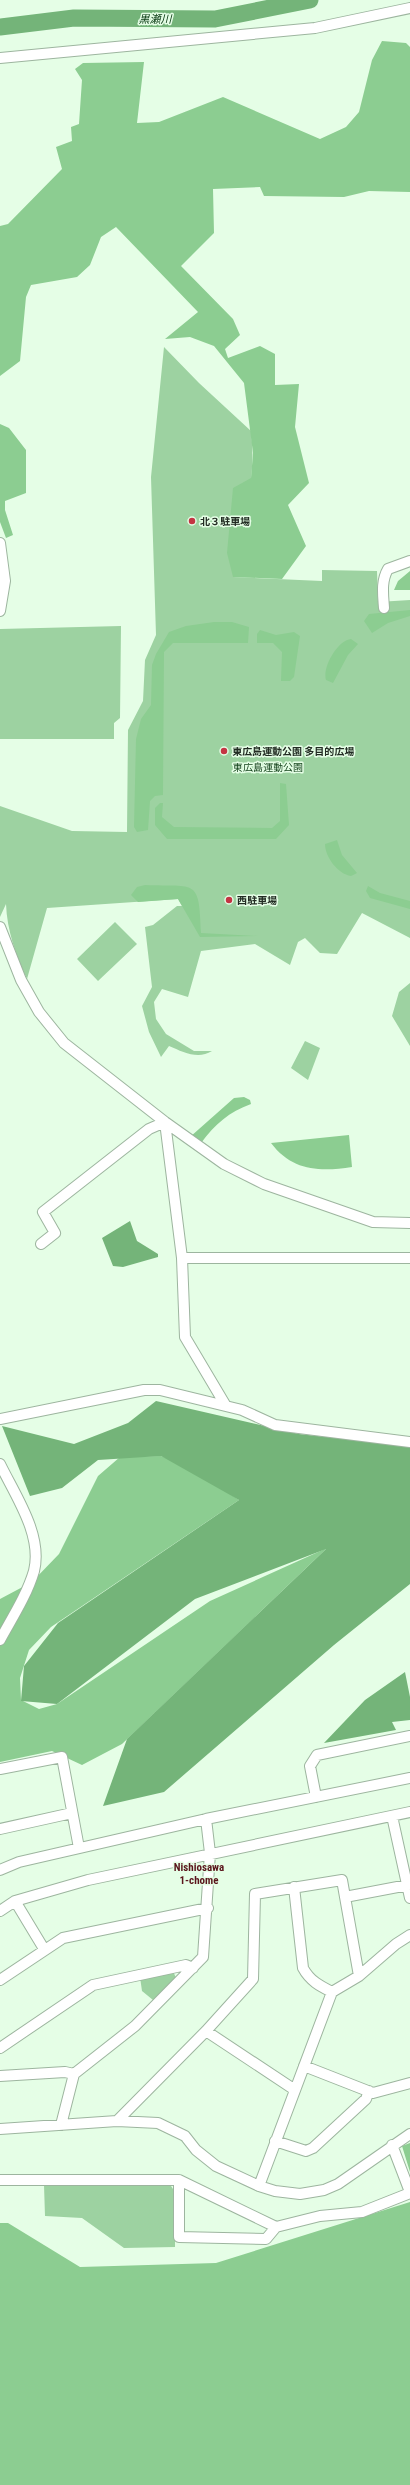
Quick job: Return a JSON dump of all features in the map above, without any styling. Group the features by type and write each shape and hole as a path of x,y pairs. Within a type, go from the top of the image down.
{"street":[{"path":"0,58 314,28 410,8"},
{"path":"0,543 5,581 0,611"},
{"path":"384,608 382,592 384,576 388,569 410,561"},
{"path":"1,930 22,980 39,1012 64,1043 165,1122 224,1164 264,1184 373,1222 410,1223"},
{"path":"41,1244 54,1232 43,1212 149,1129 165,1122"},
{"path":"165,1122 182,1258 185,1336 226,1406"},
{"path":"182,1258 410,1258"},
{"path":"0,1419 144,1390 160,1390 242,1410 275,1425 410,1442"},
{"path":"0,1464 26,1516 33,1538 35,1553 34,1570 28,1587 0,1640"},
{"path":"316,1797 310,1766 317,1755 410,1736"},
{"path":"0,1769 62,1757 79,1848"},
{"path":"0,1870 19,1862 206,1819 410,1778"},
{"path":"0,1911 15,1901 88,1880 210,1853 410,1812"},
{"path":"0,1829 72,1813"},
{"path":"392,1816 410,1898"},
{"path":"61,2125 74,2074 135,2026 203,1957 208,1908 210,1853 206,1819"},
{"path":"117,2121 206,2031 253,1979 256,1894 342,1880 359,1976"},
{"path":"345,1897 408,1885"},
{"path":"294,1887 303,1968 316,1984 332,1992"},
{"path":"15,1901 44,1949"},
{"path":"0,1980 44,1949 63,1938 208,1908"},
{"path":"259,2186 332,1992 359,1976 396,1944 410,1935"},
{"path":"0,2048 93,1985 186,1965 193,1968"},
{"path":"206,2031 295,2090"},
{"path":"304,2066 373,2093 410,2083"},
{"path":"0,2076 65,2072 74,2074"},
{"path":"275,2141 306,2151 314,2148 366,2099 369,2092"},
{"path":"0,2128 117,2121 158,2123 184,2136 196,2150 216,2166 259,2186 274,2191 300,2194 324,2190 338,2184 392,2145 410,2134"},
{"path":"179,2180 179,2237 266,2239 276,2227 320,2216 362,2212 410,2192 392,2145"},
{"path":"0,2180 179,2180 276,2227"}],"green space":[{"name":"東広島運動公園","path":"164,347 199,383 251,431 252,468 248,504 233,577 322,581 322,570 377,571 378,602 410,600 410,938 362,913 337,954 320,953 305,938 298,942 290,965 255,944 201,951 188,997 162,989 154,1002 156,1019 166,1034 194,1051 212,1051 207,1054 196,1055 185,1053 169,1046 161,1057 149,1032 142,1006 152,987 145,927 153,925 177,906 182,906 178,899 47,908 27,979 13,943 8,924 6,904 0,917 0,806 72,831 127,832 128,730 143,701 145,660 156,635 151,477"},
{"path":"121,626 120,718 114,723 114,739 0,739 0,629"},
{"path":"115,922 137,944 98,981 77,959"},
{"path":"410,983 410,1046 392,1016 399,992"},
{"path":"305,1041 320,1048 308,1080 291,1068"},
{"path":"173,1971 176,1978 153,2000 142,1991 140,1977"},
{"path":"44,2185 171,2186 175,2192 175,2247 124,2248 82,2218 45,2216"}],"shaded area":[{"path":"382,41 406,43 410,47 410,192 369,191 344,197 264,196 260,187 213,189 214,233 181,266 233,319 240,335 225,349 228,358 260,346 275,354 275,385 299,384 295,427 309,483 288,505 306,546 282,579 233,577 227,553 233,488 251,478 253,453 244,383 214,346 190,337 165,339 198,312 116,227 101,237 90,265 77,277 31,285 26,297 20,361 0,376 0,226 8,224 62,169 56,147 72,141 71,127 79,124 82,80 75,69 83,63 144,62 137,123 159,122 223,97 320,139 346,127 359,112 372,60"},
{"path":"0,424 9,428 26,450 26,493 5,501 5,510 13,535 6,538 0,522"},
{"path":"410,571 410,590 394,590 398,581"},
{"path":"410,610 410,616 388,623 372,633 364,621 369,614"},
{"path":"214,622 232,622 249,627 248,643 173,643 164,652 163,795 155,796 150,801 148,830 137,832 134,827 136,739 141,719 151,705 152,665 156,654 169,632 186,626"},
{"path":"260,630 276,635 294,632 300,636 294,677 290,681 281,681 282,652 273,643 257,643 257,634"},
{"path":"351,639 358,644 348,655 333,683 326,680 326,668 332,655 341,644"},
{"path":"280,783 286,784 289,825 276,839 167,839 155,825 155,808 160,803 163,803 162,817 174,827 272,828 280,821"},
{"path":"337,840 342,855 357,873 351,876 341,872 333,864 327,854 325,844"},
{"path":"145,885 175,886 192,889 196,894 199,903 201,933 258,936 200,937 178,899 138,902 131,895 137,887"},
{"path":"368,886 380,893 410,901 410,909 370,898 366,891"},
{"path":"244,1097 250,1100 251,1104 223,1119 201,1143 190,1137 234,1098"},
{"path":"349,1135 352,1167 340,1169 318,1169 297,1164 279,1152 271,1143"},
{"path":"130,1221 137,1241 158,1254 158,1257 123,1267 113,1266 102,1238"},
{"path":"156,1401 299,1434 410,1446 410,1584 334,1645 164,1792 103,1806 127,1739 326,1549 195,1599 57,1704 21,1701 24,1666 58,1623 239,1500 161,1456 98,1460 62,1488 30,1496 2,1426 74,1444 128,1423"},
{"path":"161,1456 193,1469 239,1500 51,1627 29,1650 20,1678 21,1700 39,1709 57,1704 210,1601 327,1548 122,1744 82,1765 52,1751 0,1762 0,1599 32,1582 59,1554 98,1476 120,1457"},
{"path":"405,1672 410,1697 410,1720 392,1722 396,1730 324,1743 365,1700"},
{"path":"410,2143 410,2172 402,2146"},
{"path":"410,2202 410,2485 0,2485 0,2223 8,2223 80,2267 216,2263"}],"waterway":[{"name":"黒瀬川","path":"0,27 74,18 215,19 310,0"}],"place":[{"name":"北３駐車場","path":"192,521"},
{"name":"東広島運動公園 多目的広場","path":"224,751"},
{"name":"西駐車場","path":"229,900"}],"district":[{"name":"Nishiosawa 1-chome","path":"199,1873"}]}
